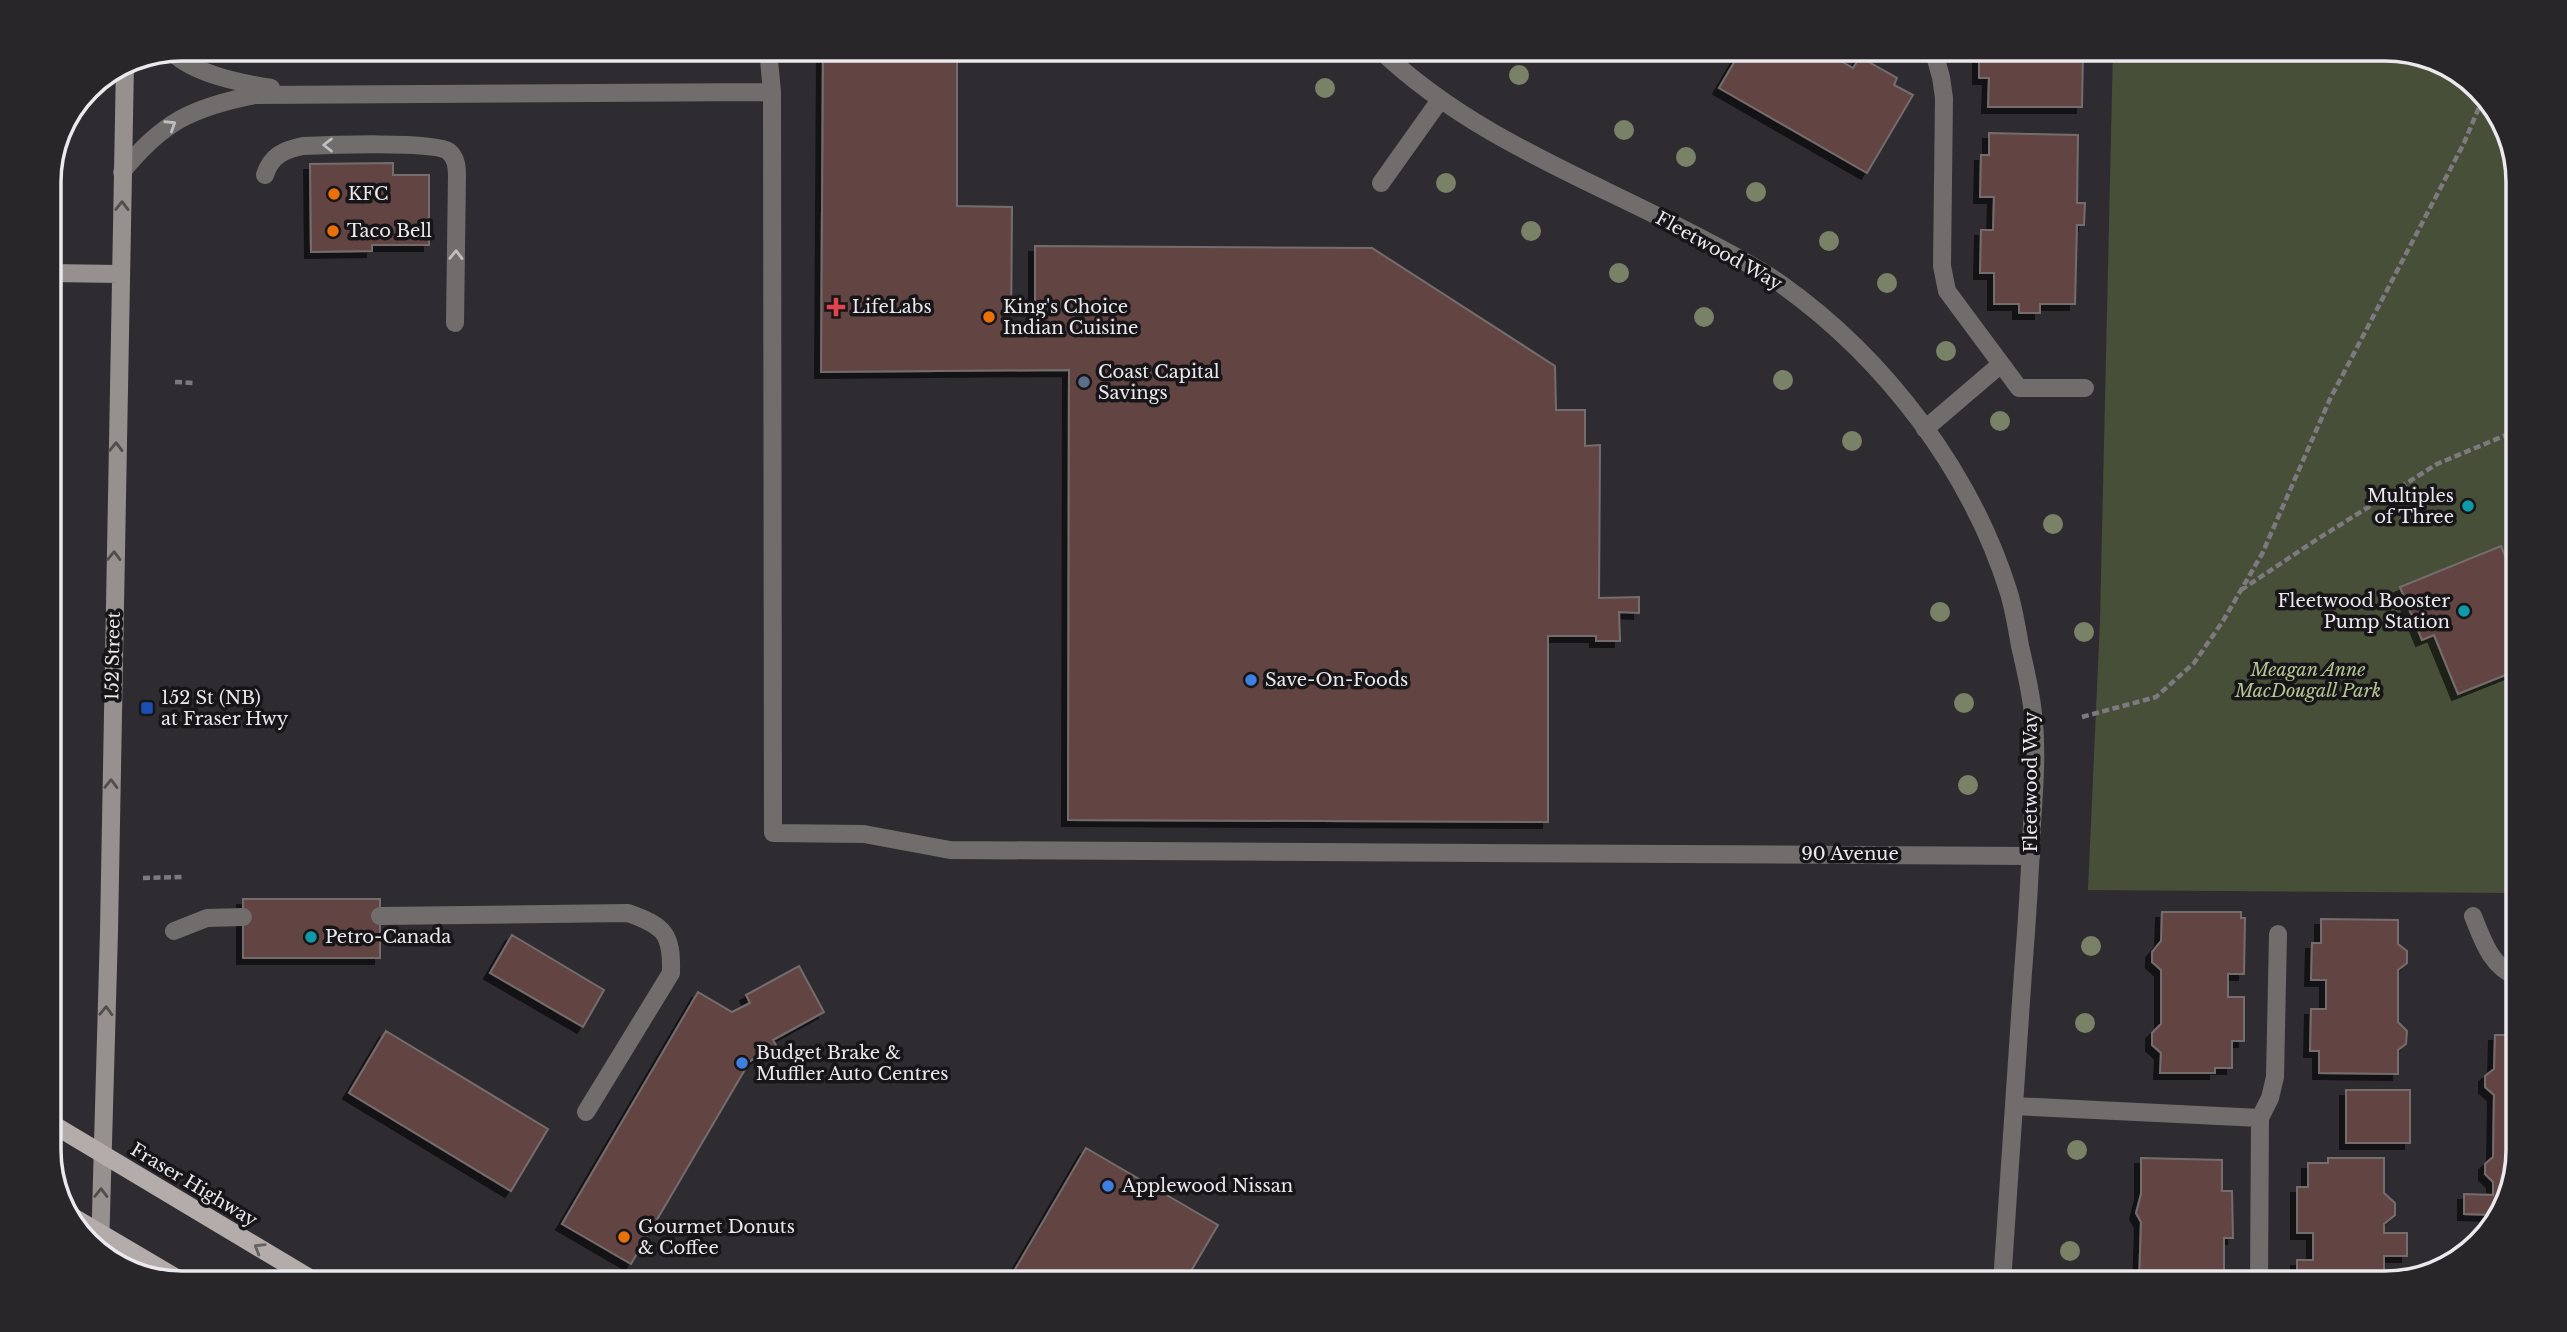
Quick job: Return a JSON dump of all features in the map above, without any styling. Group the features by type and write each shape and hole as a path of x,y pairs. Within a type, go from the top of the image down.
{"main road":[{"name":"152 Street","path":"100,1239 109,931 125,76"},
{"path":"62,273 120,274"},
{"name":"Fraser Highway","path":"62,1130 298,1271"},
{"path":"107,1244 154,1268"}],"street":[{"path":"186,61 208,72 244,83 305,93"},
{"path":"122,172 145,144 197,110 255,95 772,92 769,61"},
{"name":"Fleetwood Way","path":"1393,61 1440,100 1507,142 1668,221 1780,283 1849,340 1905,400 1950,465 1984,531 2009,593 2034,723 2035,783 2031,856 2003,1271"},
{"path":"1936,61 1944,98 1942,266 1947,291 2018,388 2085,388"},
{"name":"90 Avenue","path":"772,92 773,833 863,834 950,850 2031,856"},
{"path":"1381,183 1440,100"},
{"path":"265,175 274,157 287,149 303,146 427,146 448,151 456,161 457,175 454,324"},
{"path":"1925,429 2001,364"},
{"path":"380,916 628,913 652,921 668,936 672,953 671,973 586,1112"},
{"path":"2473,916 2489,955 2506,972"},
{"path":"174,931 206,918 243,917"},
{"path":"2259,1271 2260,1118 2270,1098 2275,1077 2278,934"},
{"path":"2014,1106 2260,1118"}],"path":[{"path":"2082,717 2156,696 2194,663 2262,554 2330,399 2453,166 2479,107"},
{"path":"175,383 194,383"},
{"path":"2240,590 2437,464 2505,435"},
{"path":"143,878 184,877"}],"green space":[{"name":"Meagan Anne MacDougall Park","path":"2113,61 2385,61 2416,65 2452,82 2476,102 2485,115 2499,143 2505,174 2506,893 2088,890 2100,621"}],"building":[{"path":"823,61 957,61 957,206 1012,207 1011,333 1035,334 1035,246 1372,248 1555,366 1556,410 1585,410 1585,446 1600,445 1599,598 1639,597 1639,613 1619,612 1620,641 1596,641 1596,636 1548,636 1548,822 1068,820 1069,370 821,372"},
{"path":"1735,61 1841,61 1853,68 1857,61 1867,61 1897,78 1894,85 1913,95 1867,173 1719,88"},
{"path":"1979,61 2083,61 2082,107 1988,107 1989,78 1979,78"},
{"path":"1989,133 2078,135 2077,203 2085,203 2084,225 2077,225 2075,304 2040,304 2040,313 2019,313 2019,304 1994,304 1994,273 1980,273 1981,230 1993,230 1994,197 1980,197 1981,155 1989,155"},
{"path":"393,163 393,175 429,175 429,245 372,245 372,251 311,252 310,164"},
{"name":"Fleetwood Booster Pump Station","path":"2501,546 2505,557 2506,675 2458,694 2434,635 2422,640 2400,587"},
{"name":"Petro-Canada","path":"243,899 380,899 380,958 243,958"},
{"path":"2162,912 2241,912 2241,918 2245,918 2244,974 2228,974 2228,997 2244,997 2244,1041 2232,1041 2232,1068 2215,1068 2215,1073 2160,1073 2161,1053 2152,1045 2152,1033 2161,1024 2161,970 2152,962 2152,952 2161,941"},
{"path":"2321,919 2398,920 2398,944 2407,951 2407,963 2398,970 2398,1022 2407,1031 2406,1044 2398,1050 2398,1074 2319,1073 2319,1051 2310,1051 2311,1009 2326,1009 2326,980 2311,980 2312,943 2321,943"},
{"name":"Petro-Canada","path":"512,935 604,990 583,1027 490,973"},
{"path":"799,966 824,1012 773,1040 777,1047 750,1061 631,1264 562,1224 698,992 732,1012 750,1003 746,995"},
{"path":"386,1031 548,1129 511,1191 349,1093"},
{"path":"2495,1035 2506,1035 2506,1150 2502,1181 2486,1215 2464,1214 2464,1194 2493,1195 2493,1182 2485,1174 2485,1164 2493,1157 2494,1095 2485,1087 2485,1076 2494,1069"},
{"path":"2346,1090 2410,1090 2410,1143 2346,1143"},
{"name":"Applewood Nissan","path":"1086,1148 1218,1225 1191,1271 1014,1271"},
{"path":"2141,1158 2222,1160 2222,1191 2232,1191 2233,1238 2224,1238 2224,1271 2139,1271 2141,1222 2136,1213 2141,1194"},
{"path":"2328,1158 2384,1158 2384,1193 2395,1203 2395,1215 2384,1224 2384,1233 2407,1233 2407,1256 2384,1256 2384,1271 2297,1271 2297,1260 2313,1260 2313,1233 2297,1233 2297,1187 2308,1187 2308,1163 2328,1163"}],"place":[{"name":"KFC","path":"334,194"},
{"name":"Taco Bell","path":"333,231"},
{"name":"LifeLabs","path":"836,307"},
{"name":"King's Choice Indian Cuisine","path":"989,317"},
{"name":"Coast Capital Savings","path":"1084,382"},
{"name":"Multiples of Three","path":"2468,506"},
{"name":"Fleetwood Booster Pump Station","path":"2464,611"},
{"name":"Save-On-Foods","path":"1251,680"},
{"name":"152 St (NB) at Fraser Hwy","path":"147,708"},
{"name":"Petro-Canada","path":"311,937"},
{"name":"Budget Brake & Muffler Auto Centres","path":"742,1063"},
{"name":"Applewood Nissan","path":"1108,1186"},
{"name":"Gourmet Donuts & Coffee","path":"624,1237"}]}
